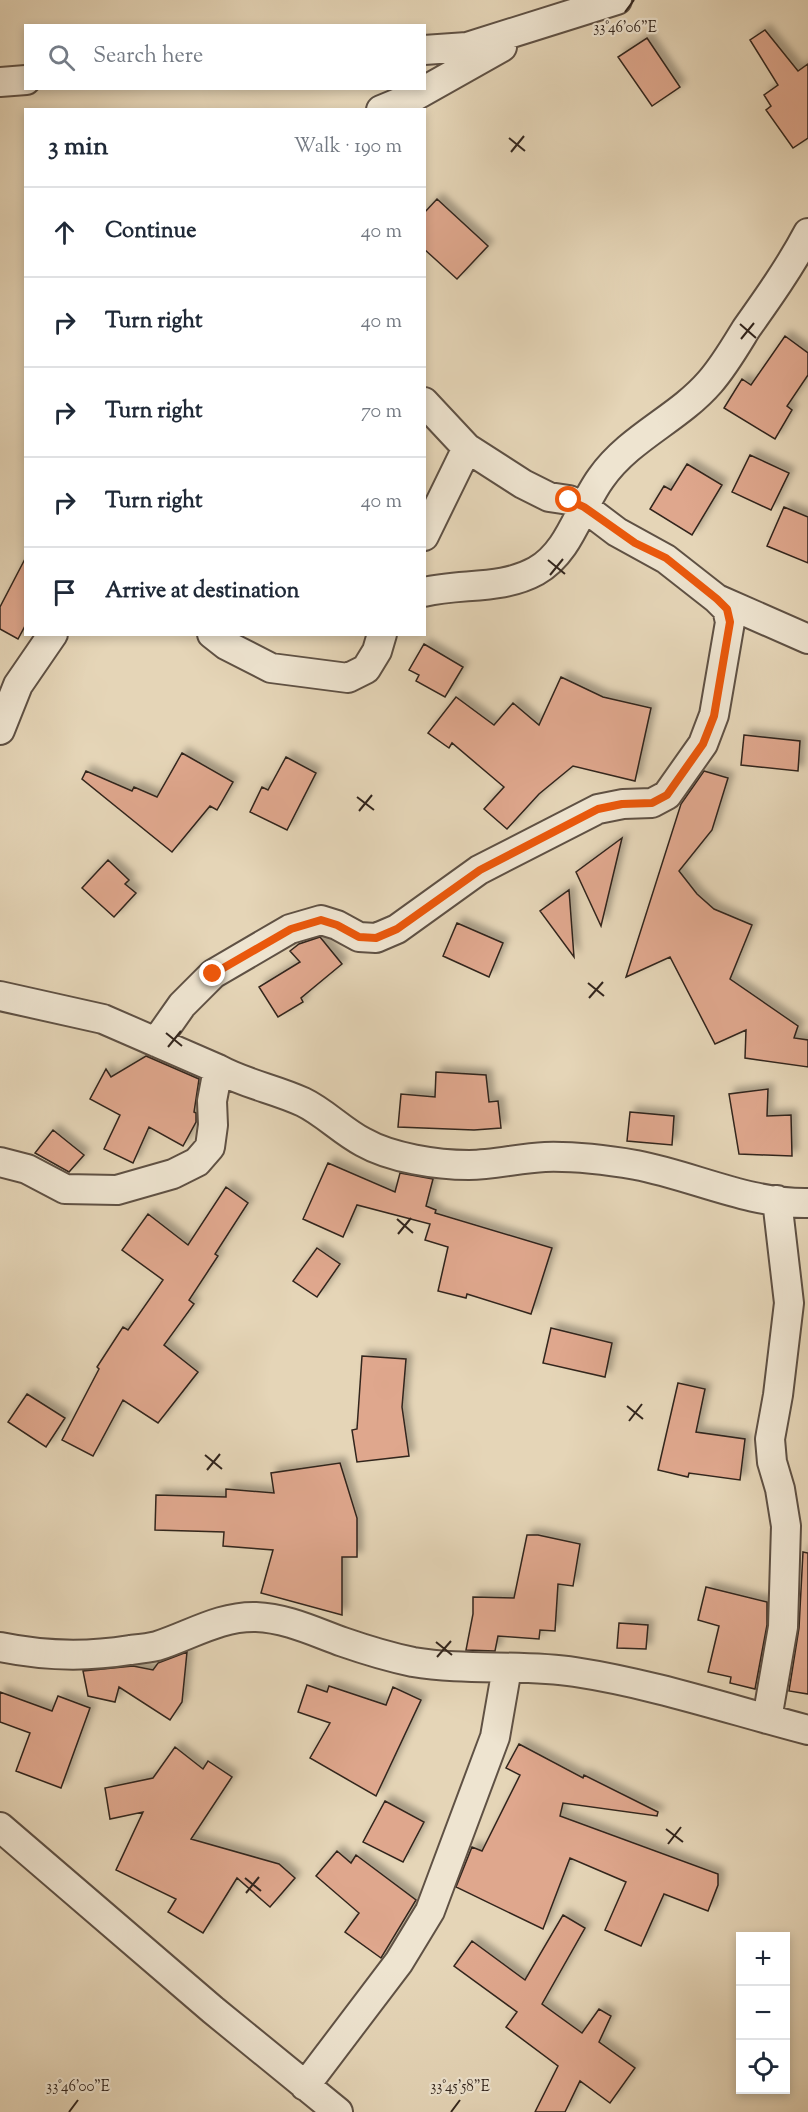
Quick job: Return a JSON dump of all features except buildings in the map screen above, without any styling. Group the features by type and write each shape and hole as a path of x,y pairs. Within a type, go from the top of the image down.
{"street":[{"path":"426,50 467,47 617,0"},
{"path":"386,108 461,72 539,26"},
{"path":"0,82 24,80"},
{"path":"426,592 476,587 514,579 536,571 550,560 568,537 601,478 626,449 682,408 710,382 794,259 808,233"},
{"path":"156,1042 182,1005 213,974 291,929 321,920 337,925 359,937 376,938 397,929 480,870 598,809 622,804 652,803 667,795 703,744 714,716 730,622 727,609 666,558 617,532 584,507 569,500 549,497 523,484 467,448 426,404"},
{"path":"426,532 467,448"},
{"path":"717,599 808,639"},
{"path":"0,730 18,685 52,636"},
{"path":"215,636 226,645 271,668 348,678 366,669 377,651 381,636"},
{"path":"0,996 103,1019 235,1079 286,1094 311,1106 364,1143 391,1154 469,1165 546,1157 592,1159 638,1166 756,1198 808,1203"},
{"path":"0,1162 27,1169 65,1189 117,1190 173,1174 197,1162 210,1147 213,1125 212,1101 218,1070"},
{"path":"767,1719 783,1627 786,1526 780,1489 772,1462 770,1439 778,1395 789,1303 777,1200"},
{"path":"0,1647 31,1653 69,1655 111,1653 156,1646 208,1624 236,1618 257,1617 281,1620 411,1662 448,1667 574,1672 685,1697 808,1730"},
{"path":"305,2086 399,1962 430,1911 495,1737 507,1668"},
{"path":"0,1827 213,2010 338,2112"}],"route":[{"path":"213,974 291,929 321,920 337,925 359,937 376,938 397,929 480,870 598,809 622,804 652,803 667,795 703,744 714,716 730,622 727,609 666,558 635,543 584,507 569,500"}]}
